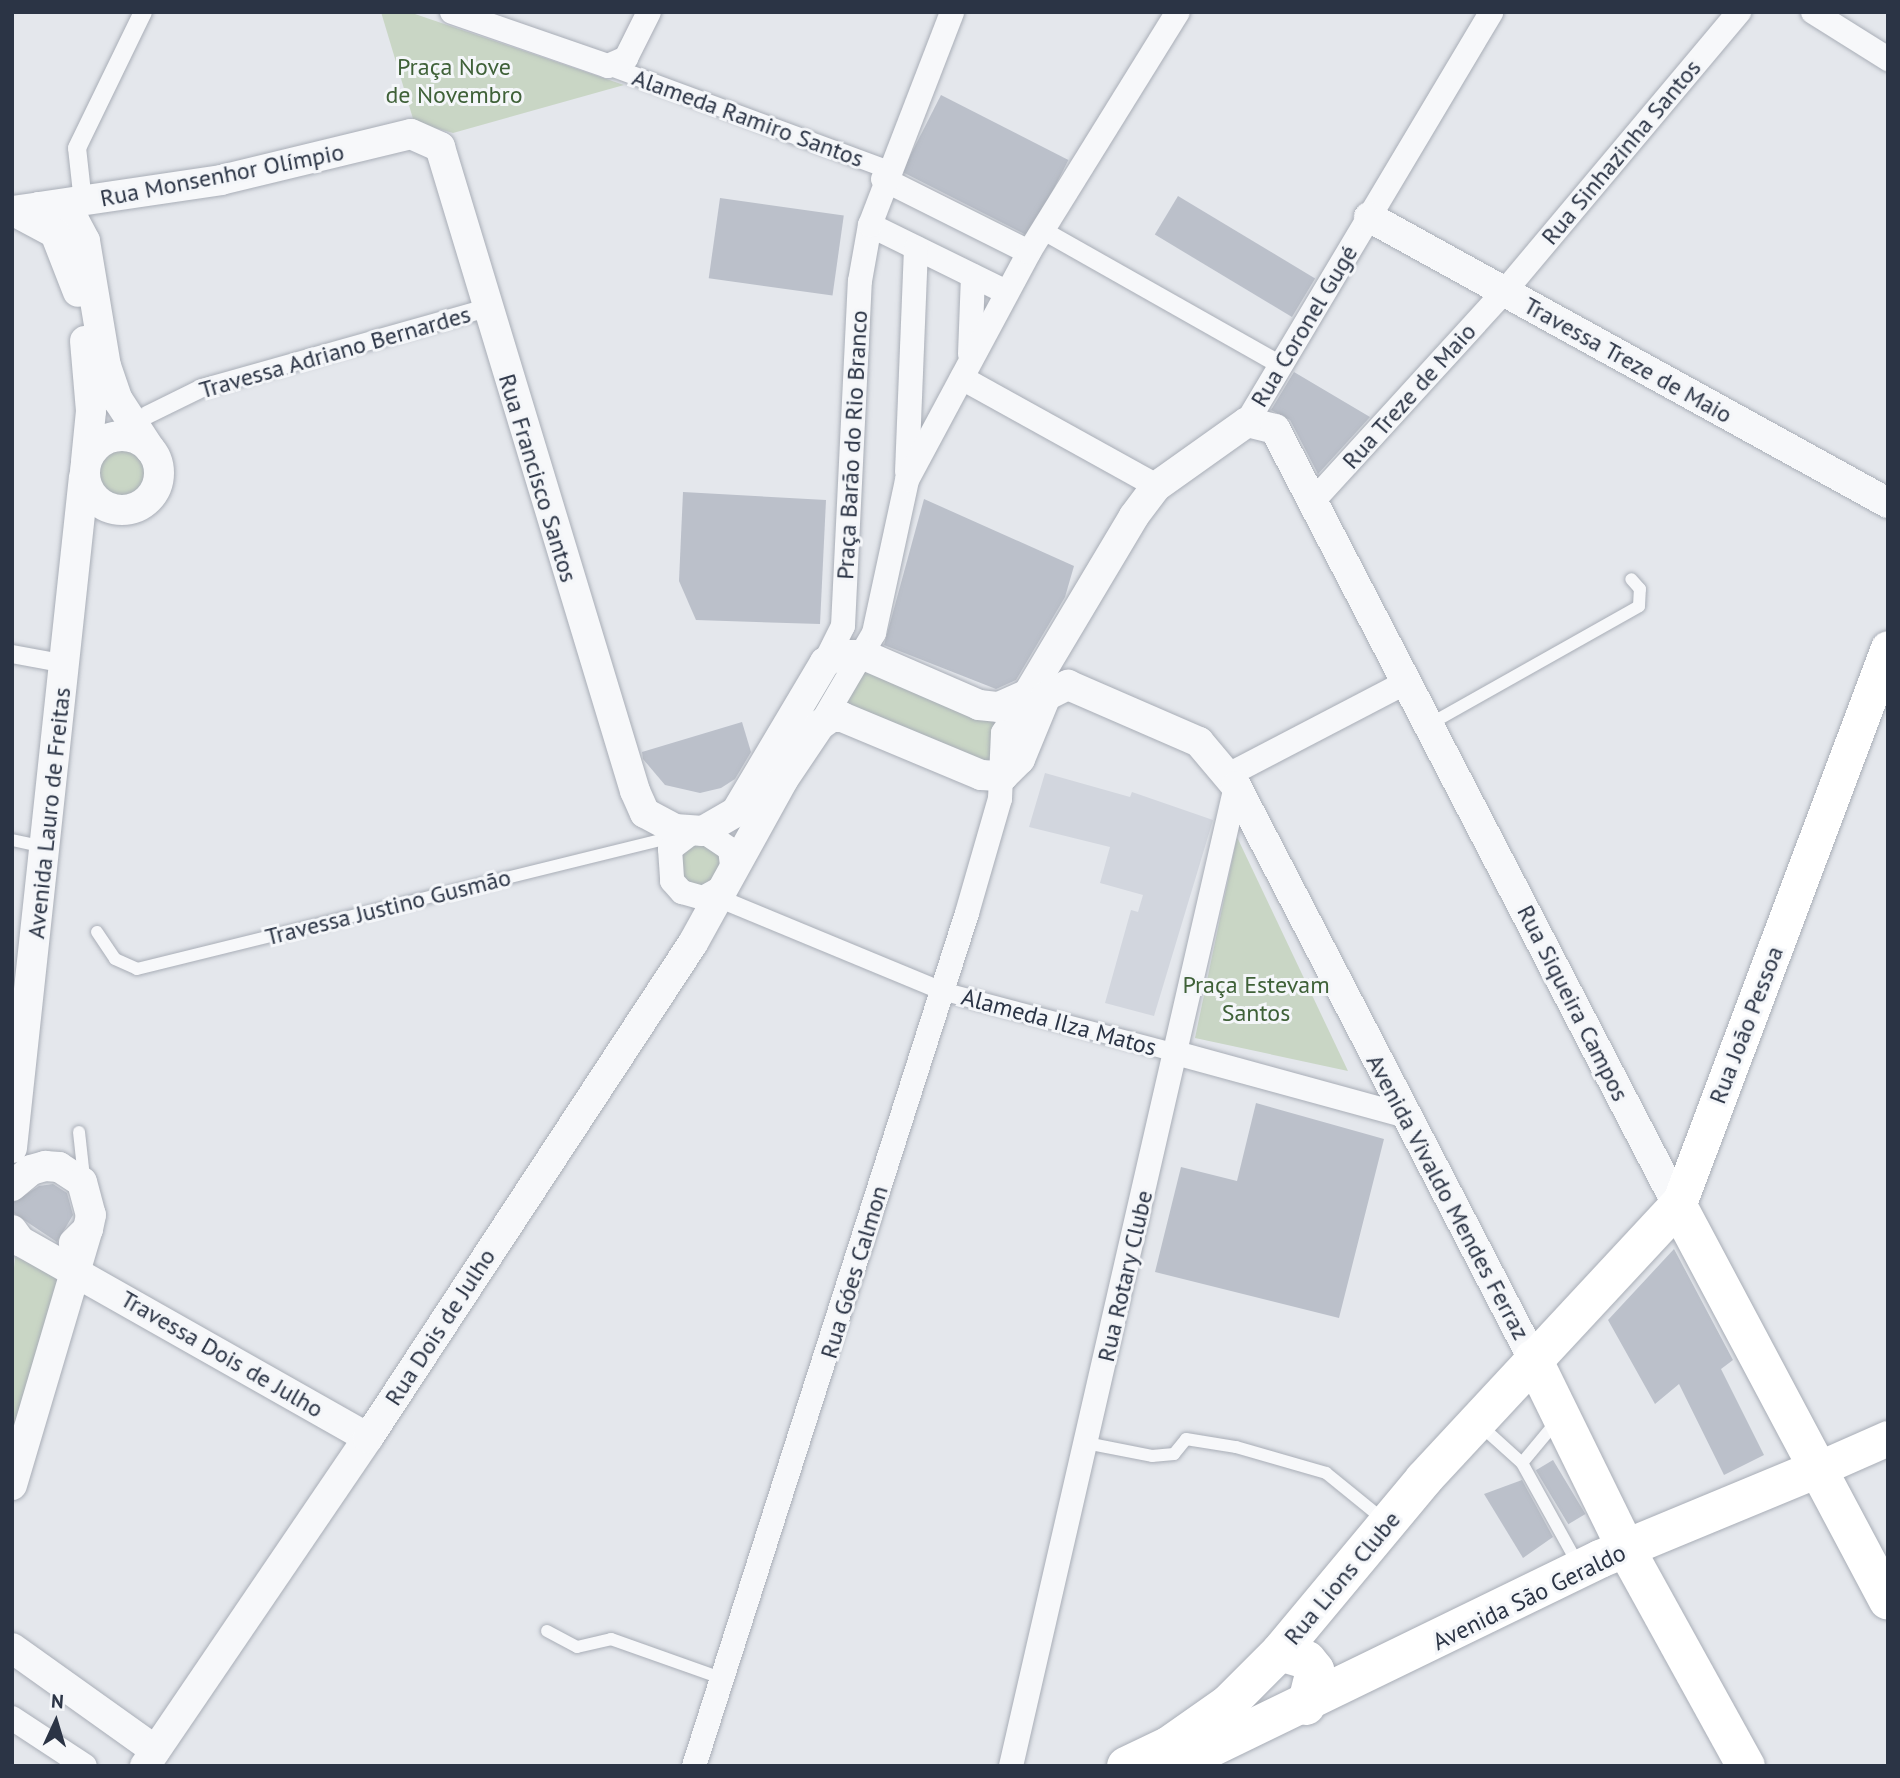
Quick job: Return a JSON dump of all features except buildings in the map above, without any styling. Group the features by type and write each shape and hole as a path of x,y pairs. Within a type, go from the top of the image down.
{"main road":[{"name":"Rua João Pessoa","path":"1534,1359 1678,1206 1888,648"},
{"name":"Rua Siqueira Campos","path":"1678,1206 1820,1468 1888,1601"},
{"name":"Avenida Vivaldo Mendes Ferraz","path":"1534,1359 1626,1549 1746,1766"},
{"name":"Rua Lions Clube","path":"1126,1766 1168,1746 1228,1704 1280,1652 1388,1523 1534,1359"},
{"name":"Avenida São Geraldo","path":"1174,1766 1306,1706 1626,1549 1888,1438"},
{"path":"1280,1652 1307,1660 1315,1670 1306,1706"}],"street":[{"path":"83,202 77,148 143,12"},
{"path":"452,12 608,66 626,58 645,23"},
{"name":"Praça Barão do Rio Branco","path":"825,662 843,626 860,281 870,225 885,174 952,12"},
{"name":"Praça Barão do Rio Branco","path":"907,480 1029,252 1178,12"},
{"name":"Rua Coronel Gugé","path":"1017,699 1061,640 1157,486 1247,422 1491,12"},
{"name":"Rua Sinhazinha Santos","path":"1504,292 1739,12"},
{"path":"1813,12 1888,59"},
{"name":"Alameda Ramiro Santos","path":"608,66 885,174"},
{"name":"Rua Francisco Santos","path":"403,136 418,133 440,147 486,307 635,791 645,813 691,830"},
{"name":"Rua Monsenhor Olímpio","path":"27,218 83,202 221,180 403,136"},
{"path":"885,174 1029,252"},
{"name":"Travessa Treze de Maio","path":"1369,217 1888,503"},
{"path":"27,218 75,222 86,241 106,366 118,400 150,449 158,481 139,506 107,508 93,497 85,469 99,443 115,437 135,439 150,449"},
{"name":"Avenida Lauro de Freitas","path":"12,1148 91,411 80,301 27,218"},
{"path":"870,225 1006,292"},
{"path":"1042,230 1281,365"},
{"name":"Praça Barão do Rio Branco","path":"831,720 874,633 907,480 916,248"},
{"name":"Praça Barão do Rio Branco","path":"966,370 973,276"},
{"name":"Rua Treze de Maio","path":"1314,500 1504,292"},
{"name":"Travessa Adriano Bernardes","path":"147,415 202,388 486,307"},
{"path":"966,370 1157,486"},
{"name":"Rua Siqueira Campos","path":"1247,422 1275,429 1678,1206"},
{"path":"1061,640 1058,665 1085,689"},
{"path":"12,654 65,664"},
{"path":"691,830 730,849 727,886 703,898 681,892 671,881 670,849 691,830 725,821 748,798 825,662 839,654 864,655 979,705 1017,699"},
{"path":"1232,781 1407,682"},
{"path":"831,720 981,775 1003,776 1020,759 1046,696 1058,687 1085,689"},
{"name":"Avenida Vivaldo Mendes Ferraz","path":"1085,689 1190,737 1232,781 1534,1359"},
{"name":"Rua Góes Calmon","path":"694,1766 942,991 1003,776 1003,733 1017,699"},
{"name":"Rua Dois de Julho","path":"148,1762 368,1438 727,886 783,780 831,720"},
{"name":"Rua Rotary Clube","path":"1011,1766 1176,1054 1232,781"},
{"name":"Alameda Ilza Matos","path":"727,886 942,991 1176,1054"},
{"path":"1176,1054 1406,1116"},
{"path":"12,1186 31,1170 59,1167 82,1182 89,1194 88,1229 12,1485"},
{"path":"41,1251 62,1250 88,1229"},
{"name":"Travessa Dois de Julho","path":"12,1230 20,1241 76,1270 368,1438"},
{"path":"12,1648 148,1762"},
{"path":"12,1718 85,1766"}],"lane":[{"path":"1430,724 1639,606 1640,589 1631,579"},
{"name":"Travessa Justino Gusmão","path":"97,932 115,960 137,969 691,830"},
{"path":"12,840 46,847"},
{"path":"79,1132 79,1158 89,1194"},
{"path":"1522,1463 1549,1434 1560,1411"},
{"path":"1478,1424 1522,1463 1581,1570"},
{"path":"1086,1443 1152,1456 1174,1454 1186,1439 1236,1447 1326,1473 1388,1523"},
{"path":"547,1632 577,1647 611,1639 724,1679"}],"shaded area":[{"path":"1045,773 1130,797 1132,792 1213,820 1154,1016 1105,1003 1131,910 1138,912 1143,895 1100,883 1110,847 1029,827"}],"green space":[{"name":"Praça Nove de Novembro","path":"381,12 409,12 624,85 453,133 414,122"},
{"path":"115,437 135,439 150,449 159,466 152,496 123,511 94,498 99,443"},
{"path":"869,662 998,709 1000,773 849,716 845,698"},
{"name":"Praça Estevam Santos","path":"1237,837 1348,1071 1195,1038"},
{"path":"680,838 730,849 703,898 667,865"},
{"path":"15,1257 71,1277 12,1455 12,1289"}]}
